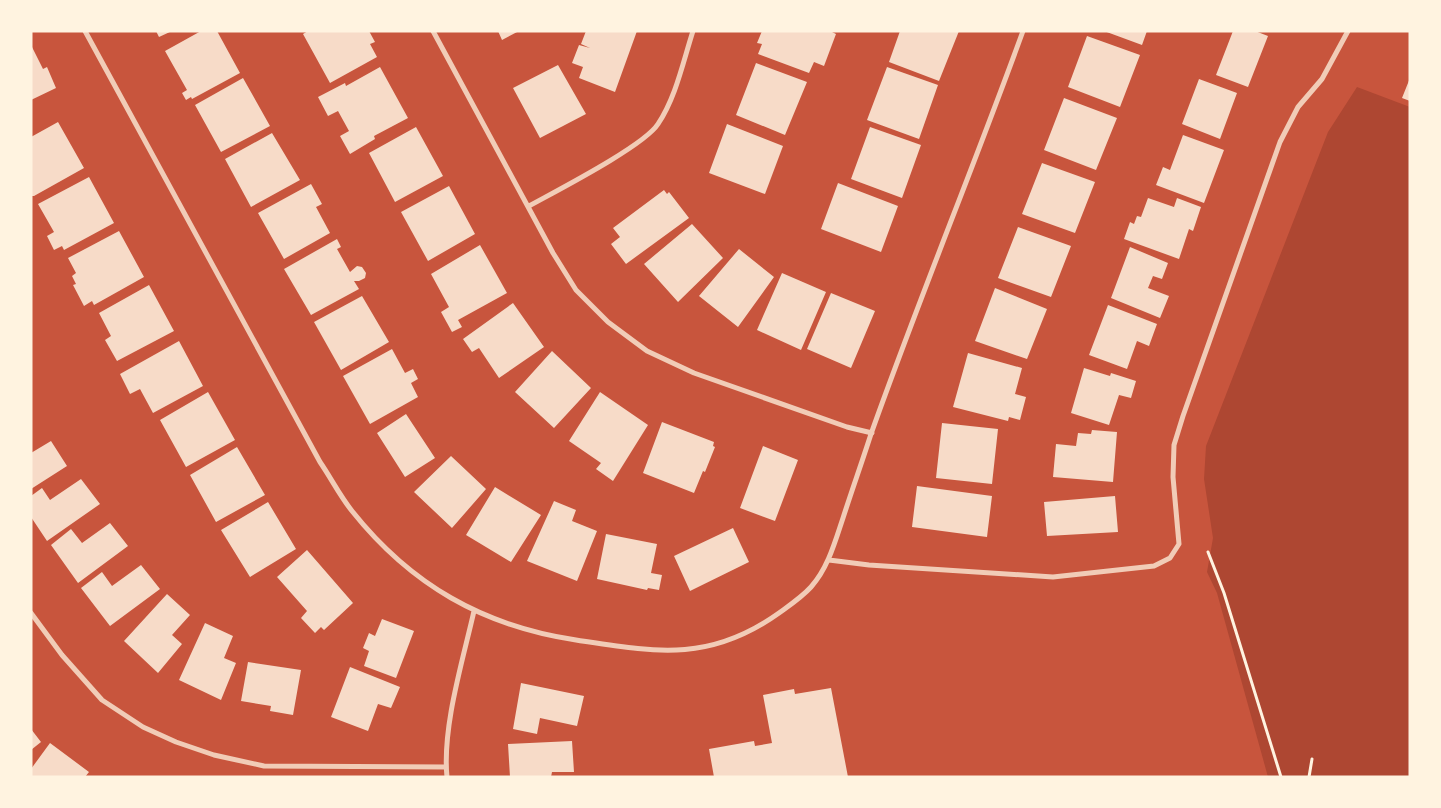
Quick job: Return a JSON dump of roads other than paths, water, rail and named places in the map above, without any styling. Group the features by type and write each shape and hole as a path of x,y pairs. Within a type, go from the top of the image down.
{"street":[{"path":"85,31 320,462 351,509 382,545 412,573 474,611 505,624 553,636 649,651 690,650 739,637 764,624 812,587 829,560 872,433 1023,31"},
{"path":"433,31 553,253 576,290 608,322 647,351 694,373 847,427 872,433"},
{"path":"529,206 641,141 657,126 668,106 693,31"},
{"path":"829,560 869,565 1053,577 1154,566 1170,558 1179,544 1172,477 1174,445 1183,416 1280,142 1298,107 1322,79 1348,31"},
{"path":"447,777 446,767 451,719 474,611"},
{"path":"31,613 62,655 102,700 143,727 176,742 214,755 264,766 446,767"}]}
